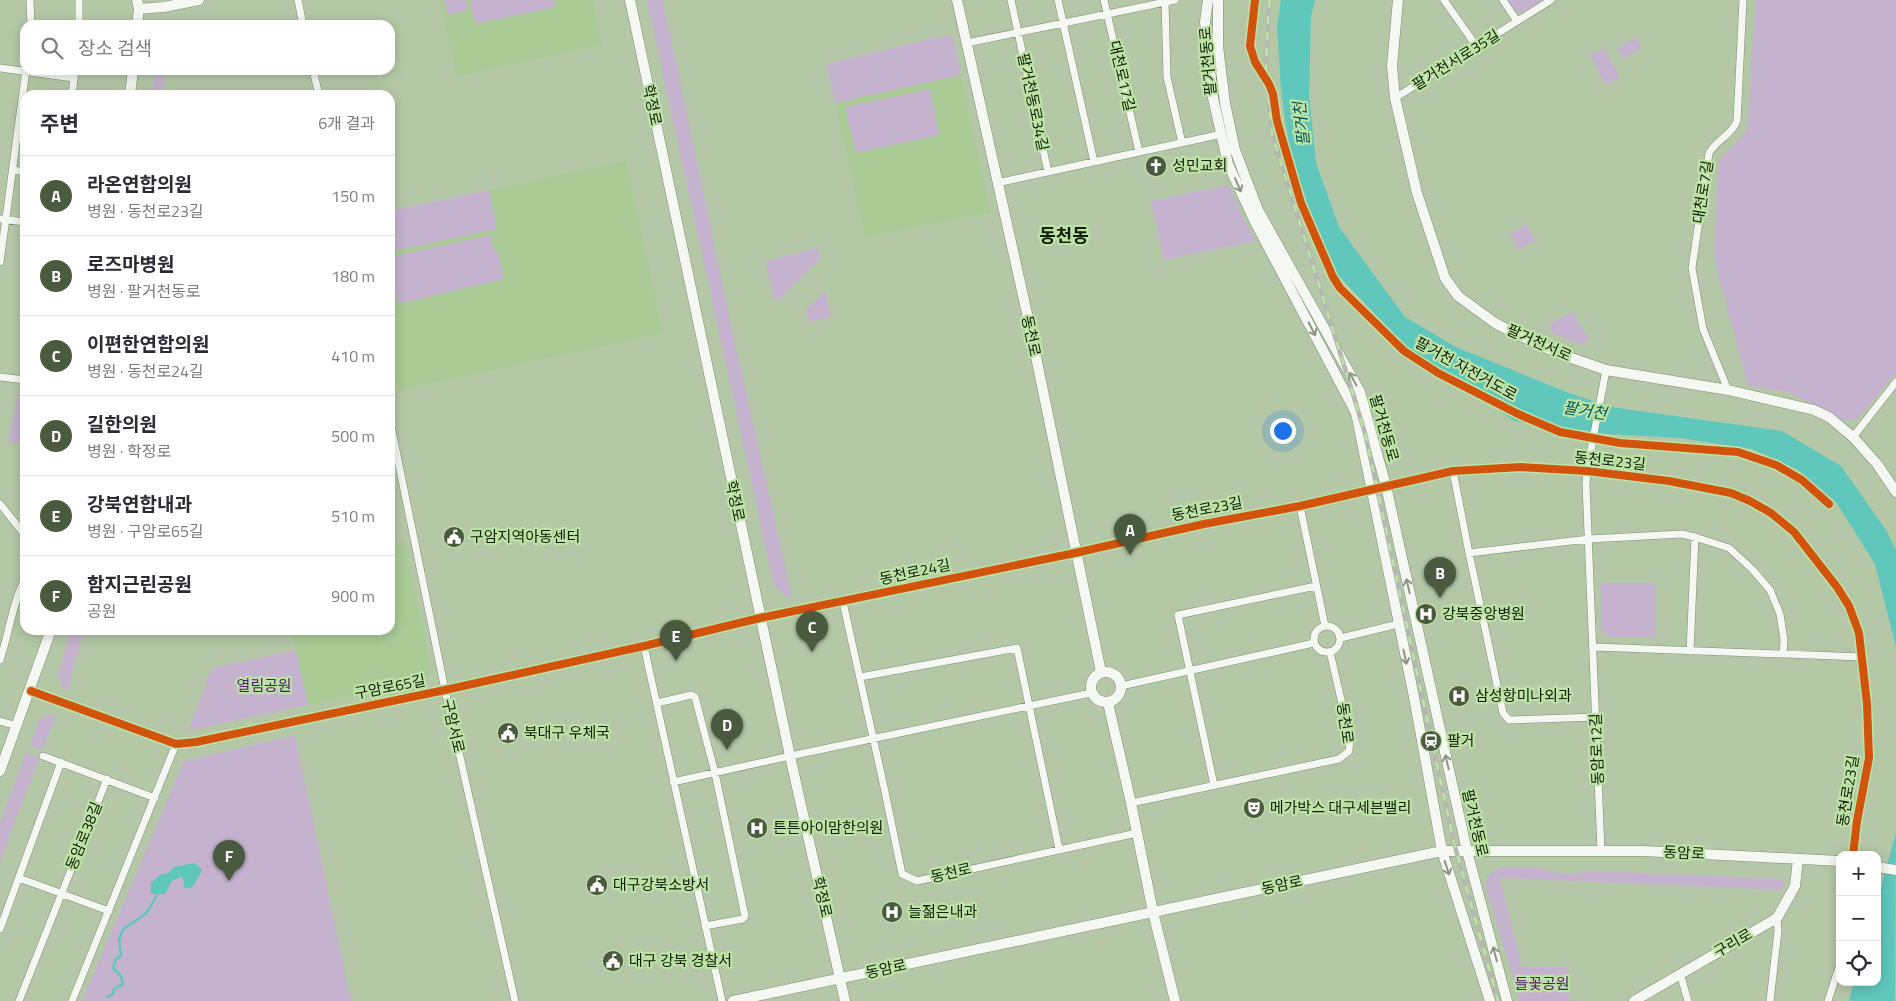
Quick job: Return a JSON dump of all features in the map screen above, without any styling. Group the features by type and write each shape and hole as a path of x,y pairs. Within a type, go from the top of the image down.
{"main road":[{"path":"137,20 138,4 164,8 199,0"},
{"name":"학정로","path":"630,0 760,618 845,1001"},
{"name":"동천로","path":"957,0 1028,318 1101,672"},
{"name":"팔거천동로","path":"1208,0 1206,22 1213,98 1228,164 1255,222 1356,413 1442,851 1490,1001"},
{"name":"팔거천동로","path":"1218,0 1218,46 1225,103 1235,150 1258,210 1360,392 1386,486 1467,851 1507,1001"},
{"name":"팔거천서로","path":"1398,0 1392,66 1395,98 1417,193 1445,278 1458,296 1495,323 1560,354 1606,370 1728,390 1814,410 1829,417 1853,437 1895,488"},
{"path":"131,90 132,75"},
{"path":"0,771 31,690 49,635"},
{"path":"1101,672 1116,675 1121,686 1117,698 1108,703 1098,701 1091,693 1090,688 1093,678 1101,672"},
{"path":"1108,703 1131,802 1153,912 1175,1001"},
{"name":"동암로","path":"733,1001 1442,851 1644,851 1836,861"},
{"path":"1777,918 1795,886 1798,859"},
{"path":"1881,867 1896,870"},
{"name":"구리로","path":"1634,1001 1777,918"}],"street":[{"path":"30,0 31,20"},
{"path":"79,0 79,20"},
{"path":"298,0 302,20"},
{"name":"팔거천동로34길","path":"1011,0 1048,172"},
{"path":"1058,0 1094,162"},
{"name":"대천로17길","path":"1104,0 1139,152"},
{"name":"팔거천동로34길","path":"967,43 1175,0"},
{"path":"1444,0 1477,47"},
{"name":"팔거천서로35길","path":"1503,0 1517,21"},
{"name":"팔거천서로35길","path":"1395,98 1551,0"},
{"name":"대천로7길","path":"1728,390 1703,329 1692,268 1709,153 1714,144 1735,127 1737,121 1744,0"},
{"path":"1164,1 1167,77 1182,143"},
{"path":"0,68 20,70"},
{"path":"24,90 25,75"},
{"path":"72,90 74,75"},
{"path":"314,75 318,90"},
{"path":"0,262 3,219 13,170 20,117"},
{"path":"997,183 1222,134"},
{"path":"13,170 20,171"},
{"path":"3,219 20,221"},
{"name":"동암로12길","path":"1601,851 1587,471 1606,370"},
{"path":"0,377 20,379"},
{"path":"1853,437 1896,382"},
{"name":"구암서로","path":"395,445 445,690 515,1001"},
{"name":"동천로23길","path":"1075,553 1188,527 1300,506 1453,471 1521,467 1587,471 1669,481 1732,493 1771,513 1794,532 1837,587 1849,606 1859,633 1867,704 1869,758 1853,851"},
{"path":"1453,471 1468,553 1503,713 1509,720 1596,717"},
{"path":"0,504 20,529"},
{"path":"1300,506 1324,626"},
{"path":"1468,553 1589,539 1682,534 1695,537 1728,548 1752,569 1770,590 1780,614 1784,640 1783,654"},
{"path":"1690,650 1695,537"},
{"name":"동천로24길","path":"760,618 1075,553"},
{"path":"1214,785 1178,615 1316,586"},
{"path":"0,660 20,590"},
{"path":"843,602 873,738"},
{"name":"구암로65길","path":"31,690 176,744 196,742 445,690 760,618"},
{"path":"1341,638 1398,624"},
{"path":"1324,626 1336,628 1341,638 1339,646 1330,652 1320,650 1314,643 1315,634 1320,627 1324,626"},
{"path":"1121,686 1314,643"},
{"path":"644,646 722,1001"},
{"path":"1594,647 1862,657"},
{"path":"860,677 1017,648 1059,849"},
{"name":"동천로","path":"1131,802 1339,758 1349,751 1350,738 1330,652"},
{"path":"673,782 1091,693"},
{"path":"656,703 691,695 696,697 715,773 745,916 743,919 705,926"},
{"path":"0,721 17,726"},
{"name":"동천로","path":"873,738 902,874 908,878 918,881 1137,833"},
{"path":"72,1001 176,744"},
{"path":"43,756 154,798"},
{"path":"0,930 61,762"},
{"name":"동암로38길","path":"19,1001 107,779"},
{"path":"19,878 109,911"},
{"path":"1770,1001 1778,931 1777,918"},
{"path":"1680,973 1688,1001"},
{"path":"1828,1001 1836,976"}],"shaded area":[{"path":"440,0 592,0 602,45 457,77"},
{"path":"961,75 990,213 865,238 835,103"},
{"path":"626,160 663,334 398,391 395,377 395,251 497,229 489,190"},
{"path":"404,542 431,671 423,681 308,705 293,635 395,635 395,544"}],"green space":[{"path":"444,0 466,0 468,10 448,15"},
{"path":"470,0 554,0 555,7 475,24"},
{"path":"647,0 663,0 733,334 792,597 788,598 774,586"},
{"path":"1507,0 1542,0 1527,10 1519,12"},
{"path":"1756,0 1896,0 1896,373 1856,420 1843,419 1787,392 1748,386 1714,258 1718,162 1747,131"},
{"path":"952,34 961,75 835,103 826,64"},
{"path":"1636,38 1642,48 1623,59 1617,48"},
{"path":"1604,48 1620,77 1606,85 1590,55"},
{"path":"154,75 165,75 163,90 152,90"},
{"path":"930,89 939,135 856,153 845,107"},
{"path":"1229,185 1244,220 1256,241 1164,260 1151,201"},
{"path":"489,190 497,229 395,251 395,210"},
{"path":"1526,224 1536,240 1519,250 1510,234"},
{"path":"491,235 494,251 497,250 504,279 398,304 395,290 395,256"},
{"path":"818,248 820,259 780,299 774,300 766,261"},
{"path":"825,291 831,317 809,322 806,310"},
{"path":"1572,312 1589,339 1582,345 1554,334 1548,325"},
{"path":"20,386 20,443 8,442"},
{"path":"1601,583 1655,583 1655,637 1609,637 1601,631"},
{"path":"70,635 83,635 68,690 62,687 58,675"},
{"name":"열림공원","path":"296,650 308,705 188,731 212,668"},
{"path":"50,714 56,716 42,750 30,745 39,720"},
{"path":"295,735 351,1001 82,1001 184,761"},
{"path":"26,753 39,758 0,862 0,823"},
{"name":"들꽃공원","path":"1504,867 1541,868 1550,872 1572,874 1594,871 1784,879 1782,890 1500,878 1522,967 1568,966 1570,1001 1520,1001 1485,884 1491,872"}],"water":[{"name":"팔거천","path":"1281,0 1315,0 1311,17 1309,95 1316,163 1339,227 1405,317 1456,347 1569,393 1611,407 1782,431 1841,466 1886,530 1896,550 1896,647 1875,564 1836,502 1798,470 1752,449 1680,438 1606,434 1514,421 1407,348 1337,274 1294,181 1281,90 1277,26"},
{"path":"1896,833 1895,1001 1849,1001 1853,986 1881,986 1881,887"},
{"path":"195,863 202,870 193,887 187,889 183,885 184,880 181,877 172,881 165,894 151,894 151,883 160,875 168,873 174,867"}],"waterway":[{"path":"107,997 113,994 114,989 123,984 121,976 113,968 116,959 121,956 119,940 123,929 143,915 150,908 157,895"}],"railway":[{"path":"1270,0 1266,69 1272,134 1365,433 1454,843 1498,1001"},
{"path":"1275,110 1286,159"}],"cycle path":[{"name":"팔거천 자전거도로","path":"1255,0 1250,46 1255,62 1273,94 1277,121 1301,203 1333,277 1340,288 1404,351 1438,373 1518,414 1560,432 1620,443 1738,452 1776,465 1802,480 1829,504"},
{"path":"31,691 176,744 196,742 445,690 760,618 1075,553 1204,524 1300,506 1453,471 1521,467 1587,471 1669,481 1731,493 1750,501 1771,513 1794,532 1837,587 1849,606 1859,633 1867,704 1869,758 1853,851"}],"place":[{"name":"성민교회","path":"1156,166"},
{"name":"구암지역아동센터","path":"454,537"},
{"name":"라온연합의원","path":"1130,555"},
{"name":"로즈마병원","path":"1440,598"},
{"name":"강북중앙병원","path":"1426,614"},
{"name":"이편한연합의원","path":"812,652"},
{"name":"강북연합내과","path":"676,661"},
{"name":"삼성항미나외과","path":"1459,696"},
{"name":"북대구 우체국","path":"508,733"},
{"name":"팔거","path":"1431,741"},
{"name":"길한의원","path":"727,750"},
{"name":"메가박스 대구세븐밸리","path":"1254,808"},
{"name":"튼튼아이맘한의원","path":"757,828"},
{"name":"함지근린공원","path":"229,881"},
{"name":"대구강북소방서","path":"597,885"},
{"name":"늘젊은내과","path":"892,912"},
{"name":"대구 강북 경찰서","path":"613,961"}],"district":[{"name":"동천동","path":"1064,236"}]}
